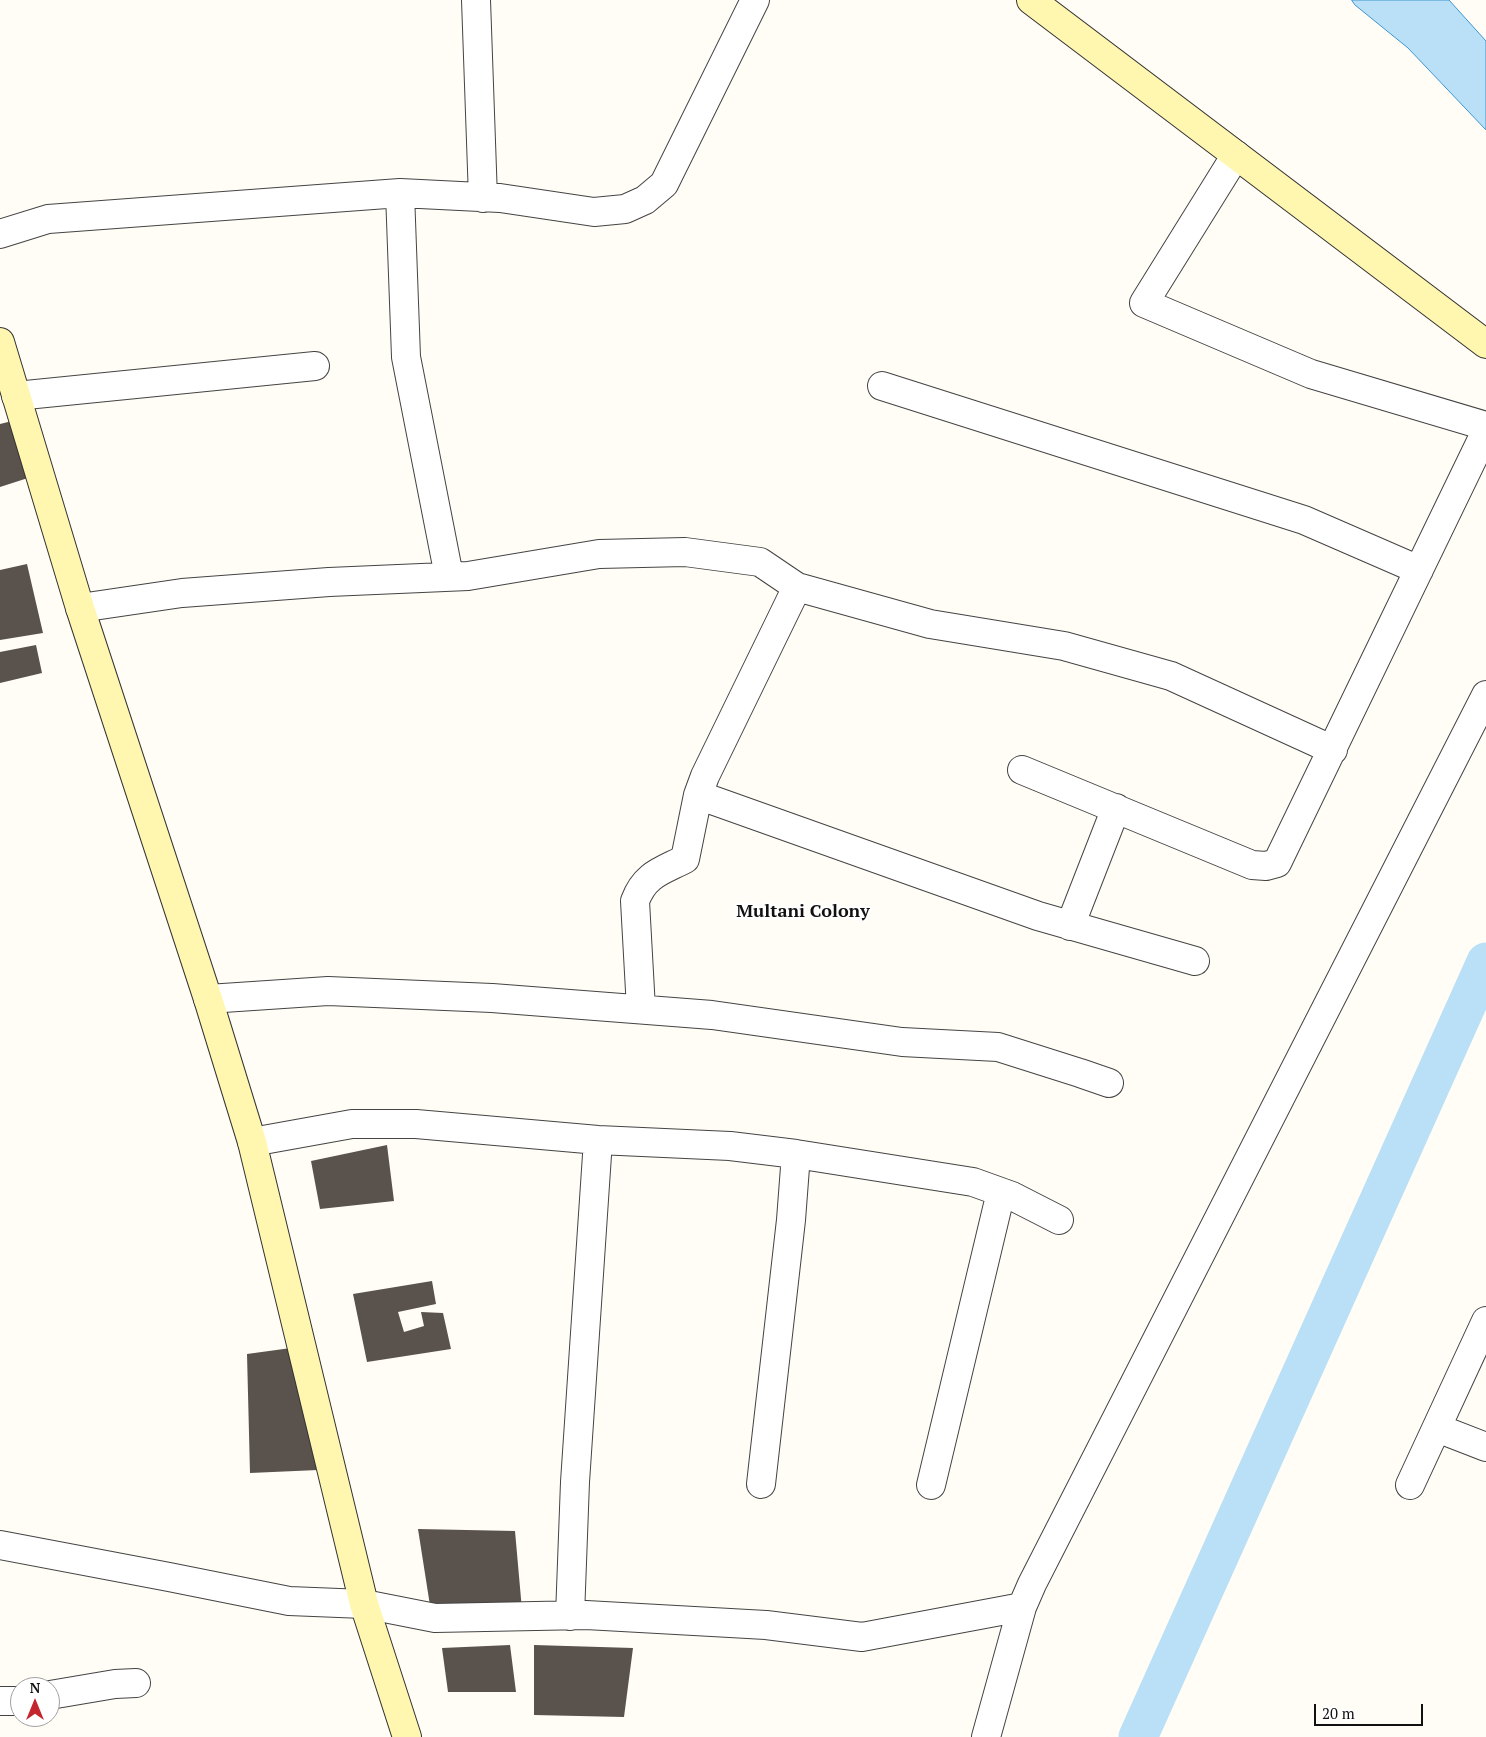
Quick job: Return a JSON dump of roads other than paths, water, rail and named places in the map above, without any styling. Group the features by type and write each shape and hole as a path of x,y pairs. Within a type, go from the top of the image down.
{"street":[{"path":"476,0 482,198"},
{"path":"0,234 48,219 400,193 500,198 594,212 625,209 645,200 664,184 755,0"},
{"path":"1031,0 1486,344"},
{"path":"1236,155 1144,303 1311,374 1486,426"},
{"path":"400,193 406,358 449,576"},
{"path":"0,342 80,608 208,999 252,1142 364,1604 407,1737"},
{"path":"16,396 315,366"},
{"path":"882,386 1304,520 1419,570"},
{"path":"1022,770 1252,864 1266,866 1277,863 1486,430"},
{"path":"80,608 182,593 329,582 468,576 599,554 685,552 760,562 797,587 930,624 1064,646 1171,676 1333,750"},
{"path":"641,1009 635,901 640,889 649,878 685,859 698,795 705,776 797,587"},
{"path":"986,1737 1022,1607 1486,695"},
{"path":"698,795 1038,916 1195,961"},
{"path":"1070,926 1116,808"},
{"path":"208,999 328,991 492,998 712,1015 902,1042 998,1047 1080,1072 1109,1083"},
{"path":"252,1142 352,1124 416,1124 598,1140 730,1146 796,1154 973,1182 1012,1196 1059,1220"},
{"path":"570,1616 575,1482 598,1140"},
{"path":"761,1484 791,1220 796,1154"},
{"path":"931,1486 1001,1192"},
{"path":"1410,1485 1486,1321"},
{"path":"1436,1428 1486,1447"},
{"path":"0,1545 169,1576 289,1601 364,1604 435,1618 586,1615 766,1625 862,1637 1022,1607"},
{"path":"60,1693 115,1684 136,1683"}],"water":[{"path":"1352,0 1449,0 1486,41 1486,130 1408,48 1355,5"}],"waterway":[{"path":"1138,1737 1486,962"}],"district":[{"name":"Multani Colony","path":"803,912"}]}
